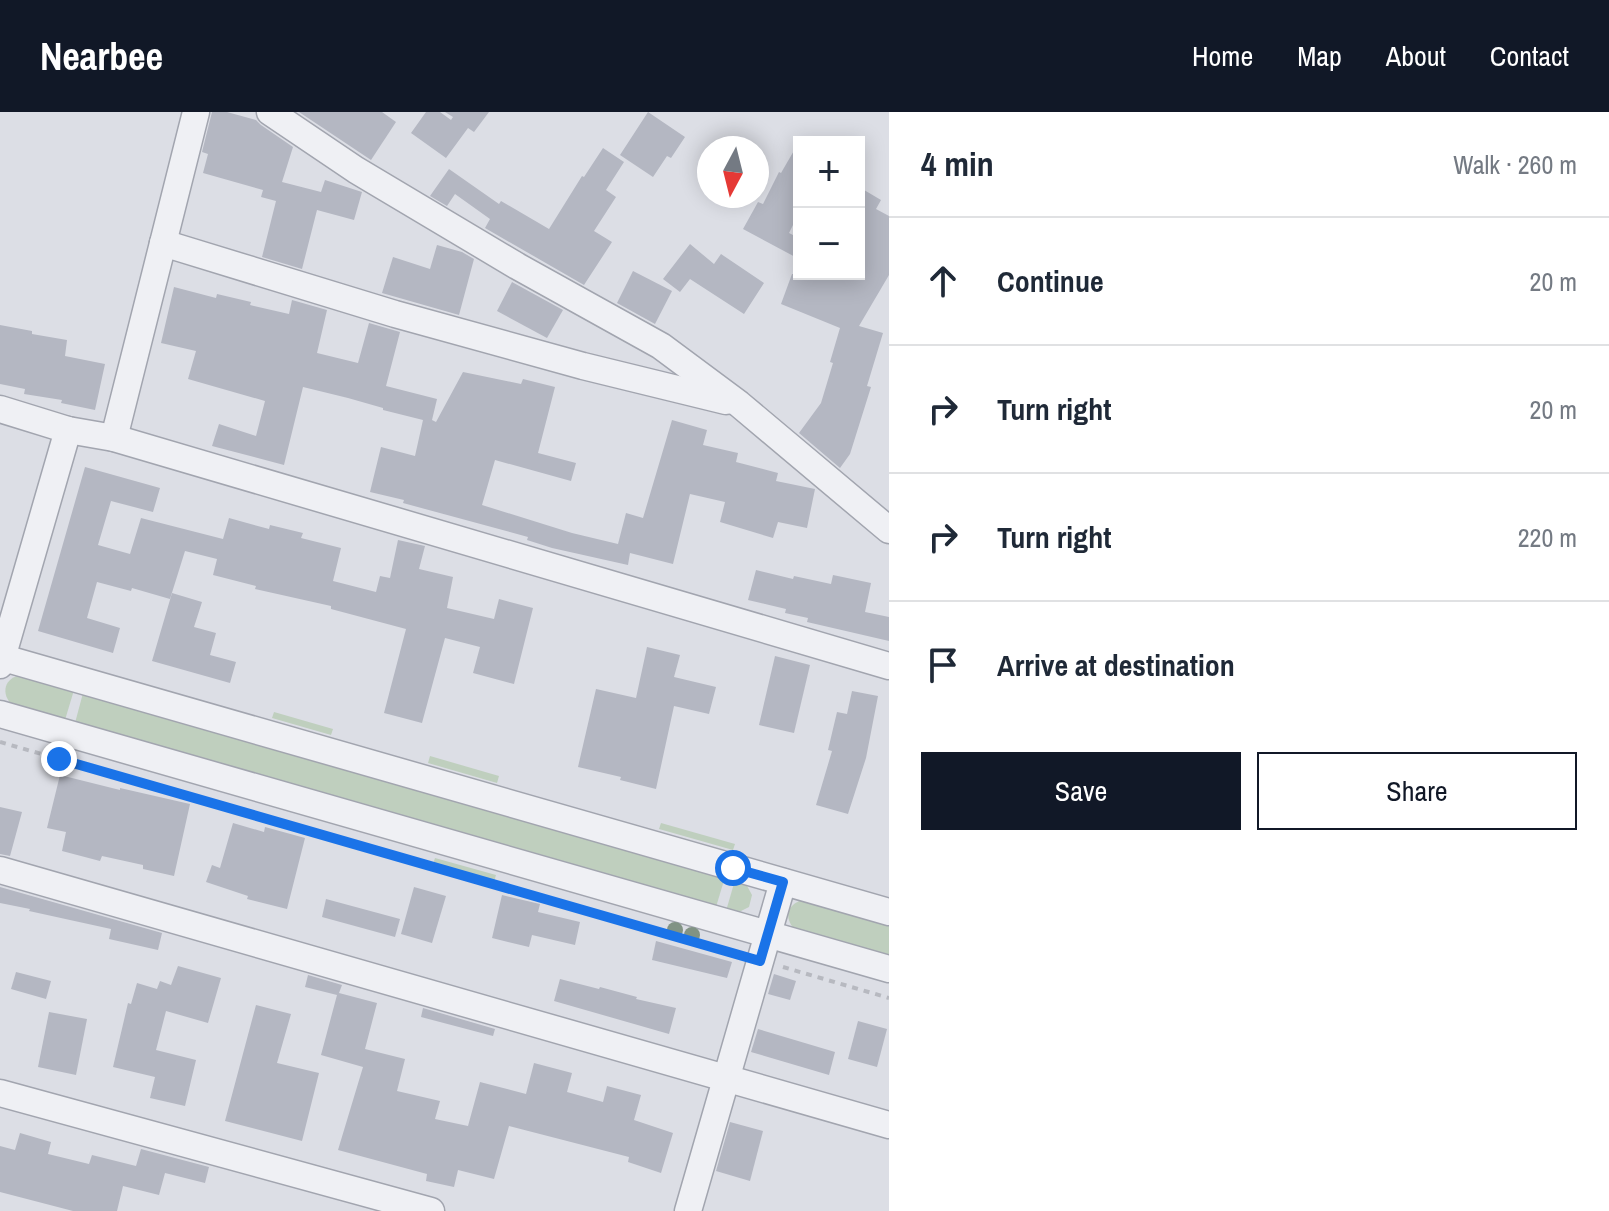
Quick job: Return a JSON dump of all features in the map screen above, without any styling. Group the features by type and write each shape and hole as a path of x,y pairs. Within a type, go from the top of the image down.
{"street":[{"path":"114,438 196,112"},
{"path":"270,112 356,170 517,266 661,346 739,404 889,530"},
{"path":"163,243 395,314 583,366 739,404"},
{"path":"0,409 68,430 114,438 889,666"},
{"path":"68,430 1,660 889,912"},
{"path":"0,714 889,969"},
{"path":"0,870 889,1125"},
{"path":"688,1211 783,882"},
{"path":"0,1093 431,1211"}],"path":[{"path":"0,742 889,998"}],"green space":[{"path":"22,675 74,690 65,720 13,706 6,696 6,687 11,679"},
{"path":"83,693 725,877 716,907 75,723"},
{"path":"274,712 333,729 331,735 272,718"},
{"path":"430,756 499,776 497,783 428,763"},
{"path":"661,823 735,844 733,850 659,829"},
{"path":"435,858 496,875 494,882 433,864"},
{"path":"735,880 746,884 752,895 749,907 737,913 726,911"},
{"path":"802,900 889,924 889,957 794,929 789,912 793,905"}],"building":[{"path":"212,112 227,112 256,120 293,147 282,182 321,192 325,180 362,192 354,220 317,210 302,269 262,257 276,201 261,197 263,190 203,173 208,154 202,152"},
{"path":"299,112 382,112 396,122 371,160"},
{"path":"426,112 440,112 451,120 453,117 445,112 489,112 474,132 468,128 446,158 411,133"},
{"path":"648,112 685,137 653,177 620,155"},
{"path":"603,148 624,162 606,190 616,197 594,231 612,242 584,285 485,228 490,219 455,194 447,206 430,196 449,169 499,204 501,201 549,229"},
{"path":"793,152 793,225 789,233 793,235 793,256 743,229 755,208 769,208 769,192"},
{"path":"865,191 881,200 876,209 889,216 889,275 859,326 883,333 867,386 871,387 850,454 840,468 799,433 821,403 840,328 781,304 792,274 793,280 865,280"},
{"path":"690,244 714,264 721,254 764,283 744,314 690,279 680,292 663,279"},
{"path":"437,245 474,259 459,315 382,293 393,257 430,269"},
{"path":"633,271 672,291 655,324 617,303"},
{"path":"512,282 563,310 547,338 497,311"},
{"path":"174,287 216,298 217,294 289,314 292,300 327,310 317,353 358,363 369,323 400,332 386,386 437,399 432,420 436,422 463,372 521,384 523,379 555,387 538,453 576,463 571,481 495,460 482,505 618,544 626,513 643,518 672,420 707,430 703,445 738,453 736,462 778,473 776,481 815,489 807,528 778,522 773,538 720,522 725,502 690,494 673,564 630,553 628,565 552,548 527,540 528,537 370,492 381,447 415,456 423,420 303,387 284,465 212,446 219,424 256,436 265,401 188,379 196,351 161,343"},
{"path":"0,325 67,340 65,356 105,364 95,410 61,403 62,400 24,394 25,389 0,384"},
{"path":"85,467 160,488 153,512 111,501 98,545 130,554 141,518 223,539 229,518 269,529 270,525 303,533 301,538 341,548 333,581 376,592 380,576 390,578 398,540 425,546 419,569 453,577 447,608 494,619 499,599 533,608 514,684 473,673 480,647 445,638 422,723 384,713 406,629 213,575 217,559 185,551 170,599 97,582 87,618 120,628 113,653 38,631"},
{"path":"756,570 831,584 833,575 871,583 865,612 889,617 889,641 807,622 808,618 785,613 786,609 748,600"},
{"path":"172,593 202,602 194,627 216,633 210,655 236,662 230,683 152,661"},
{"path":"647,647 680,655 674,677 716,687 709,714 674,706 656,789 578,767 596,689 636,698"},
{"path":"775,656 810,665 794,733 759,725"},
{"path":"852,691 878,696 866,758 848,814 816,805 832,751 828,750 837,712 847,714"},
{"path":"60,775 190,804 174,876 143,869 143,865 102,856 100,861 62,851 66,832 47,828"},
{"path":"0,807 22,812 10,856 0,854"},
{"path":"233,823 264,832 265,827 305,838 287,909 247,899 248,896 206,882 212,865 220,868"},
{"path":"0,887 162,933 158,950 109,939 111,929 0,903"},
{"path":"414,887 446,896 432,943 401,934"},
{"path":"502,895 540,904 538,912 580,922 575,945 532,935 529,947 492,938"},
{"path":"326,899 400,919 395,937 322,917"},
{"path":"656,941 732,962 727,978 652,960"},
{"path":"178,966 221,978 208,1023 166,1011 156,1050 196,1060 185,1106 150,1098 155,1077 113,1067 128,1003 131,1004 137,983 157,989 160,981 171,985"},
{"path":"16,972 51,981 46,999 11,989"},
{"path":"774,974 796,981 790,1000 768,994"},
{"path":"308,975 342,985 339,993 377,1003 365,1049 405,1059 397,1091 440,1101 435,1119 468,1126 480,1082 526,1094 534,1063 572,1073 567,1092 603,1102 607,1086 641,1095 634,1120 673,1133 661,1173 628,1162 629,1157 509,1126 494,1179 458,1170 454,1187 426,1181 427,1174 338,1150 363,1067 321,1055 337,995 305,987"},
{"path":"560,979 676,1008 669,1034 554,1001"},
{"path":"256,1005 291,1014 277,1063 319,1073 302,1141 225,1121"},
{"path":"423,1008 495,1029 493,1036 421,1017"},
{"path":"49,1012 87,1019 76,1075 38,1067"},
{"path":"858,1021 887,1029 877,1067 848,1059"},
{"path":"758,1029 835,1052 829,1075 751,1052"},
{"path":"730,1122 763,1131 750,1181 716,1171"},
{"path":"20,1133 51,1142 48,1154 89,1164 92,1155 136,1166 141,1149 209,1167 205,1183 165,1173 159,1195 123,1186 117,1211 73,1211 0,1192 0,1146 15,1150"}],"route":[{"path":"59,759 760,961 783,882 733,868"}]}
